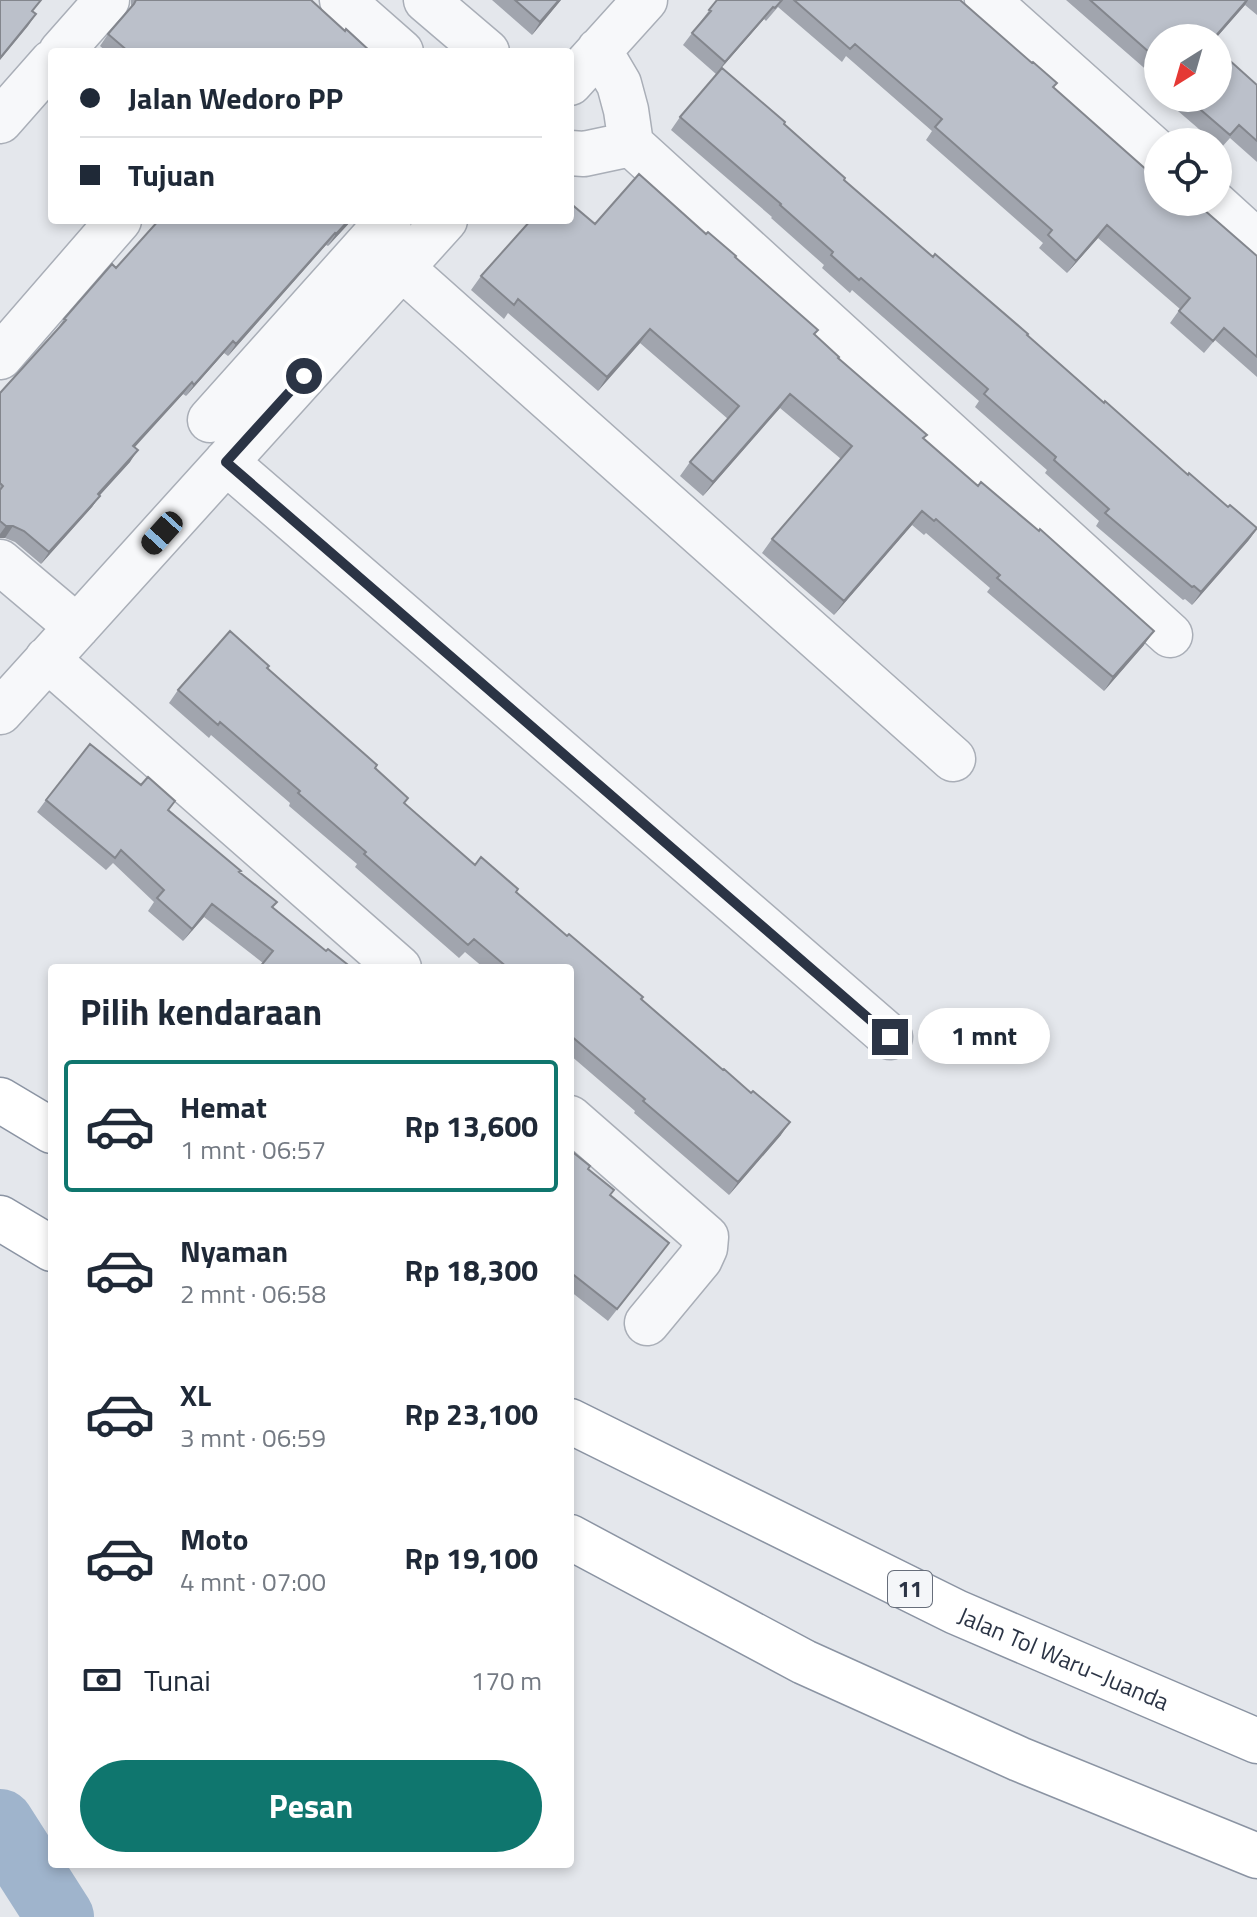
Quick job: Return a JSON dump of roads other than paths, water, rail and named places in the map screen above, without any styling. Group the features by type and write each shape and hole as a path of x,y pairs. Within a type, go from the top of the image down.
{"highway":[{"path":"0,1100 48,1129"},
{"path":"0,1218 48,1247"},
{"name":"Jalan Tol Waru–Juanda","path":"574,1423 956,1612 1257,1741"},
{"path":"574,1539 804,1662 1019,1759 1257,1856"}],"street":[{"path":"65,48 107,0"},
{"path":"342,0 396,48"},
{"path":"574,78 645,0"},
{"path":"987,0 1144,140"},
{"path":"435,25 479,48"},
{"path":"599,50 619,84 631,144 1170,635"},
{"path":"0,121 48,67"},
{"path":"574,153 631,144"},
{"path":"1228,216 1257,242"},
{"path":"0,357 116,224"},
{"path":"210,420 385,224"},
{"path":"0,712 441,224"},
{"path":"402,268 953,759"},
{"path":"226,462 890,1037"},
{"path":"0,562 77,627"},
{"path":"47,659 394,964"},
{"path":"574,1122 706,1237 700,1259 647,1323"}],"waterway":[{"path":"0,1823 60,1917"}]}
